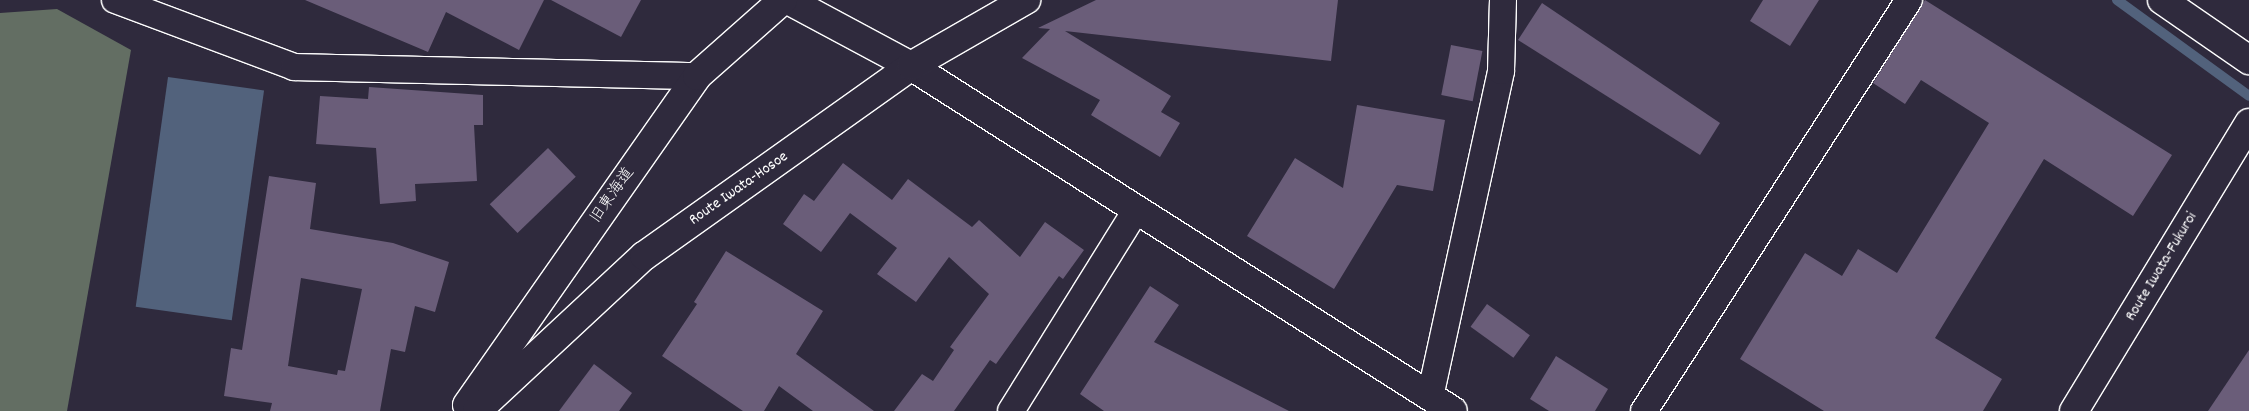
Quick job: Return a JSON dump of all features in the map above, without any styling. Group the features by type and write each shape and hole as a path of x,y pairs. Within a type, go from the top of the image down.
{"street":[{"path":"115,0 294,67 697,76"},
{"name":"旧東海道","path":"463,411 697,76 783,0"},
{"path":"788,0 912,66 1135,212 1452,411"},
{"name":"Route Iwata-Hosoe","path":"477,411 644,256 912,66 1026,0"},
{"path":"1430,397 1501,71 1503,0"},
{"path":"1644,411 1909,0"},
{"path":"2162,0 2249,60"},
{"name":"Route Iwata-Fukuroi","path":"2074,411 2249,123"},
{"path":"1010,411 1135,212"}],"green space":[{"path":"57,9 131,50 67,411 0,411 0,13"}],"water":[{"path":"168,77 264,90 232,320 136,307"}],"building":[{"path":"305,0 544,0 519,50 446,12 428,52"},
{"path":"551,0 641,0 621,37"},
{"path":"1096,0 1338,0 1331,61 1065,31 1171,96 1161,112 1180,123 1160,157 1091,115 1100,100 1022,58 1050,29 1038,28"},
{"path":"1763,0 1819,0 1790,46 1750,21"},
{"path":"1925,0 2172,155 2133,216 2044,159 1935,338 2002,379 1983,411 1824,411 1740,359 1805,253 1842,276 1858,249 1897,273 1989,123 1921,80 1905,104 1873,83"},
{"path":"1542,3 1720,123 1700,155 1518,40"},
{"path":"1451,45 1482,51 1473,101 1441,95"},
{"path":"369,87 483,95 483,125 474,125 477,181 415,184 416,201 380,204 376,148 316,144 320,96 368,99"},
{"path":"1357,105 1445,120 1433,191 1397,185 1334,289 1247,236 1295,158 1343,188"},
{"path":"548,148 576,177 518,233 490,204"},
{"path":"843,163 892,200 908,179 972,227 979,220 1020,257 1045,222 1084,250 1063,279 1059,276 996,364 990,360 954,411 894,411 922,374 933,381 954,350 950,347 989,294 949,257 916,302 877,274 897,248 850,213 821,252 783,224 804,194 814,201"},
{"path":"269,176 316,183 310,229 393,243 449,262 435,312 415,306 405,352 391,349 380,411 270,411 272,403 224,396 231,348 242,350","holes":["301,278 362,289 345,371 338,370 337,375 288,366"]},
{"path":"726,251 823,311 796,354 874,411 813,411 779,386 764,411 743,411 662,356 697,304 694,302"},
{"path":"1150,286 1179,305 1154,342 1289,411 1104,411 1080,394"},
{"path":"1487,304 1530,335 1513,358 1471,327"},
{"path":"2249,350 2249,411 2208,411"},
{"path":"1556,356 1608,389 1595,411 1549,411 1530,399"},
{"path":"594,364 632,393 619,411 559,411"}],"waterway":[{"path":"2117,0 2249,96"}]}
